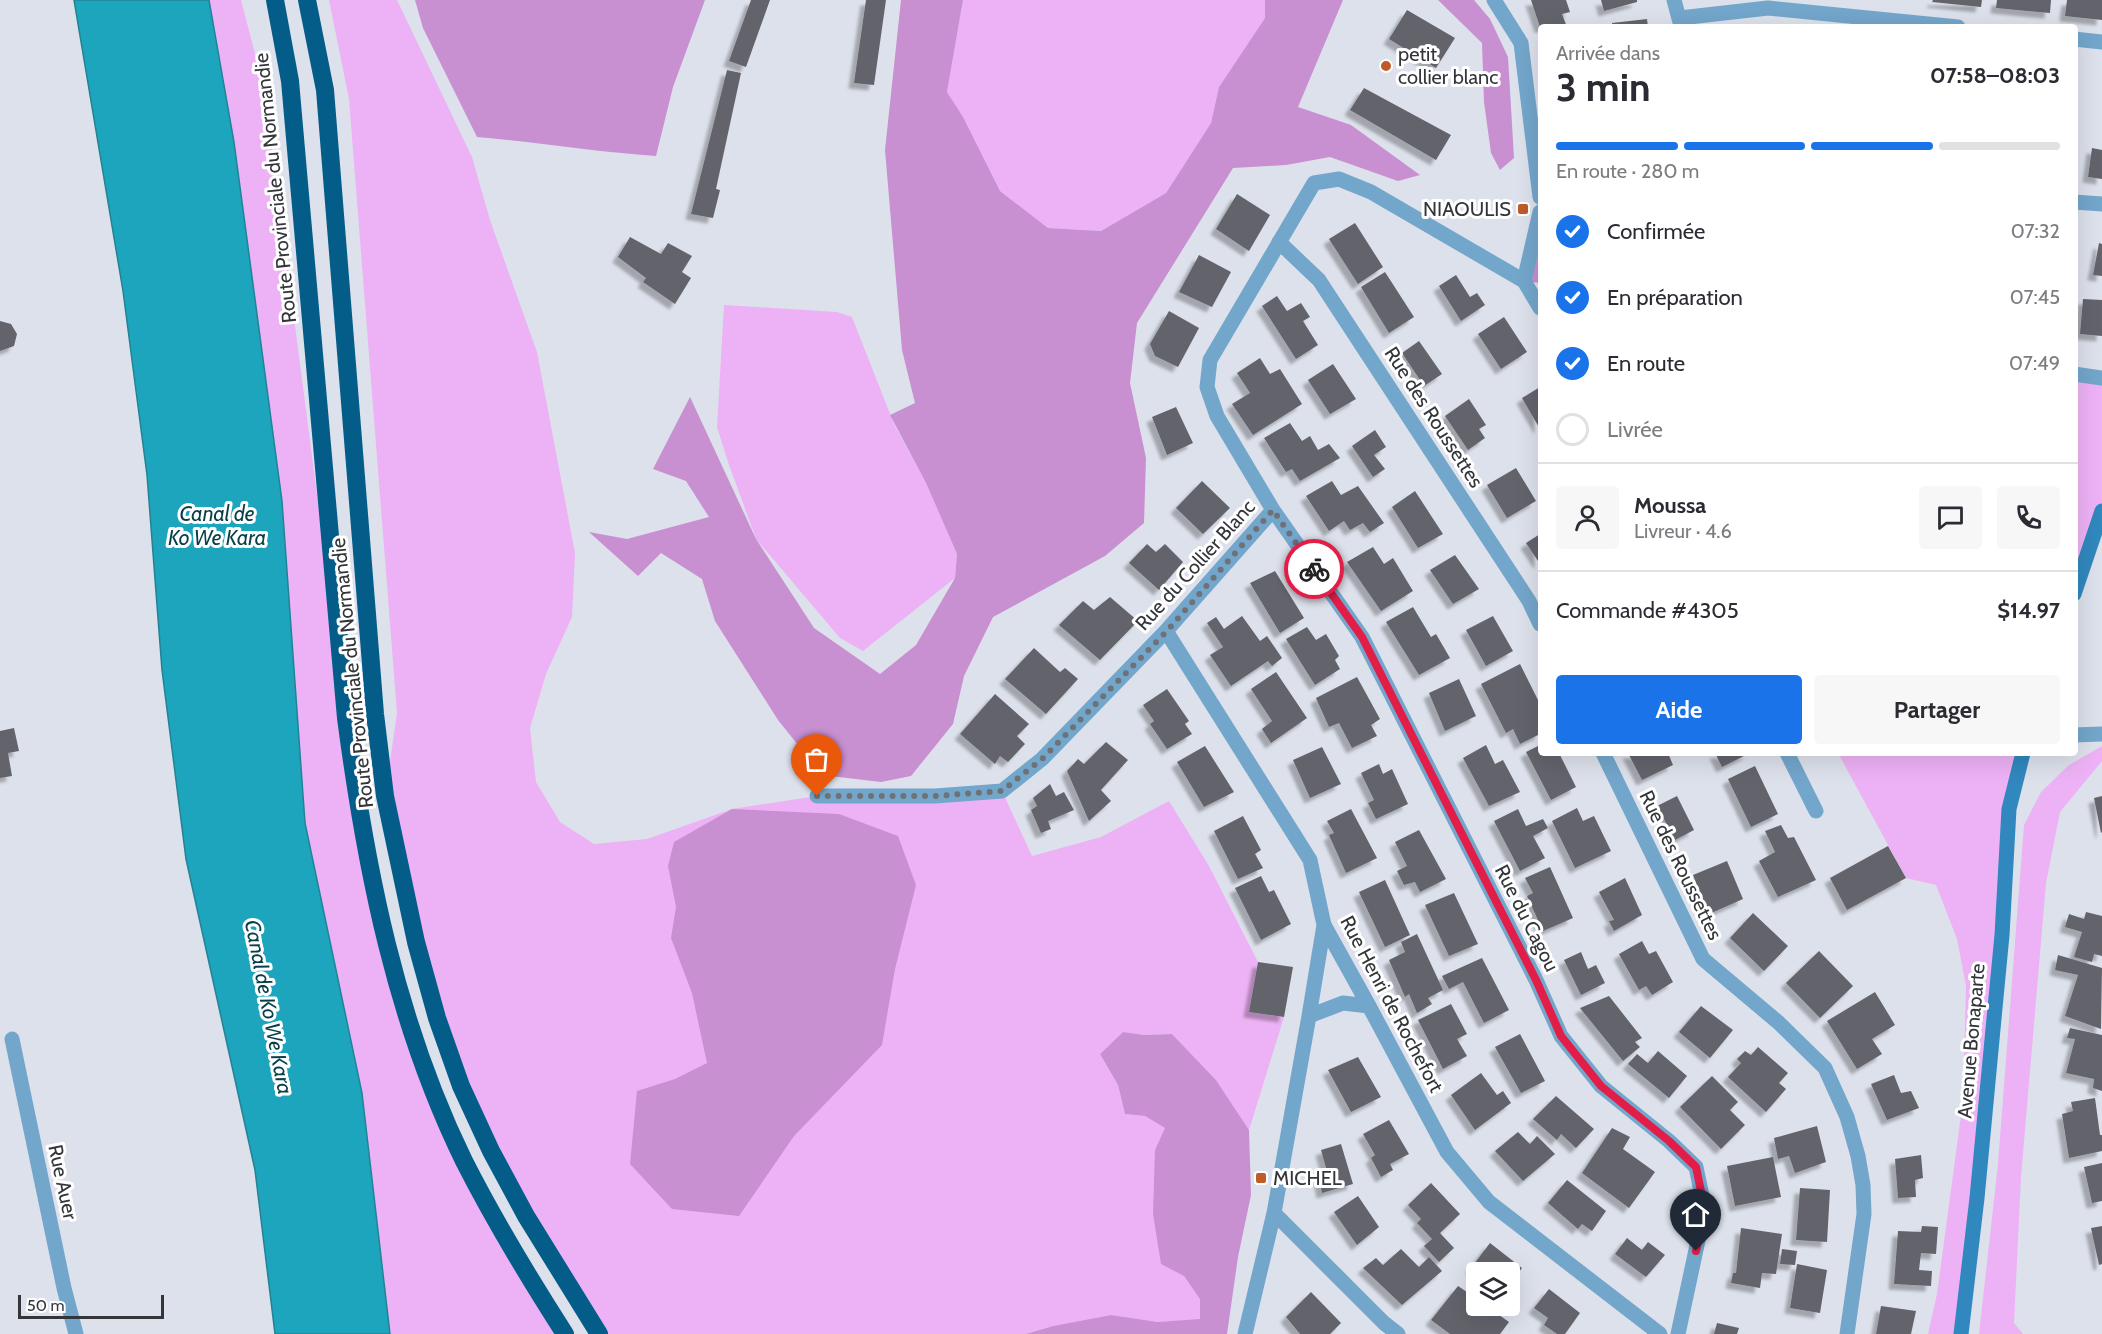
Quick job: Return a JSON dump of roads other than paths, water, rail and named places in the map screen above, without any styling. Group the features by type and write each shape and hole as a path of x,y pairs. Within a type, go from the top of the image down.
{"highway":[{"name":"Route Provinciale du Normandie","path":"275,0 290,81 346,718 357,801 384,937 408,1021 435,1094 464,1161 505,1235 565,1334"},
{"name":"Route Provinciale du Normandie","path":"307,0 325,90 375,714 385,796 416,942 437,1018 461,1086 491,1151 526,1216 599,1334"}],"main road":[{"path":"2078,582 2102,511"},
{"name":"Avenue Bonaparte","path":"1961,1334 1977,1198 2002,935 2009,809 2022,756"}],"street":[{"path":"1494,0 1521,43 1538,181"},
{"path":"1674,0 1681,22 1768,8 1928,24"},
{"path":"2078,39 2102,42"},
{"name":"Rue du Collier Blanc","path":"817,796 935,796 1002,791 1042,759 1166,632 1273,510 1217,416 1207,387 1210,360 1314,183 1339,179 1371,192 1524,281 1538,305"},
{"path":"2078,202 2102,204"},
{"path":"1524,281 1538,221"},
{"name":"Rue des Roussettes","path":"1279,242 1319,280 1529,601 1538,620"},
{"path":"2078,375 2101,378"},
{"name":"Rue du Cagou","path":"1273,510 1362,637 1536,980 1561,1036 1601,1086 1669,1141 1696,1167 1702,1196 1700,1231 1678,1334"},
{"name":"Rue Henri de Rochefort","path":"1166,632 1310,860 1323,925 1447,1152 1489,1202 1660,1334"},
{"path":"2078,735 2102,734"},
{"name":"Rue des Roussettes","path":"1604,756 1703,959 1779,1023 1825,1068 1847,1117 1858,1156 1863,1185 1864,1214 1847,1334"},
{"path":"1788,756 1816,811"},
{"path":"1245,1334 1274,1213 1323,925"},
{"path":"1309,1016 1343,1003 1369,1006"},
{"name":"Rue Auer","path":"12,1039 64,1288 76,1334"},
{"path":"1274,1213 1384,1323 1398,1334"}],"water":[{"name":"Canal de Ko We Kara","path":"74,0 209,0 234,142 282,501 305,823 362,1093 390,1334 275,1334 255,1170 186,859 162,670 147,475 123,291"}],"place":[{"name":"petit collier blanc","path":"1386,66"},
{"name":"NIAOULIS","path":"1523,209"},
{"name":"MICHEL","path":"1261,1178"}]}
